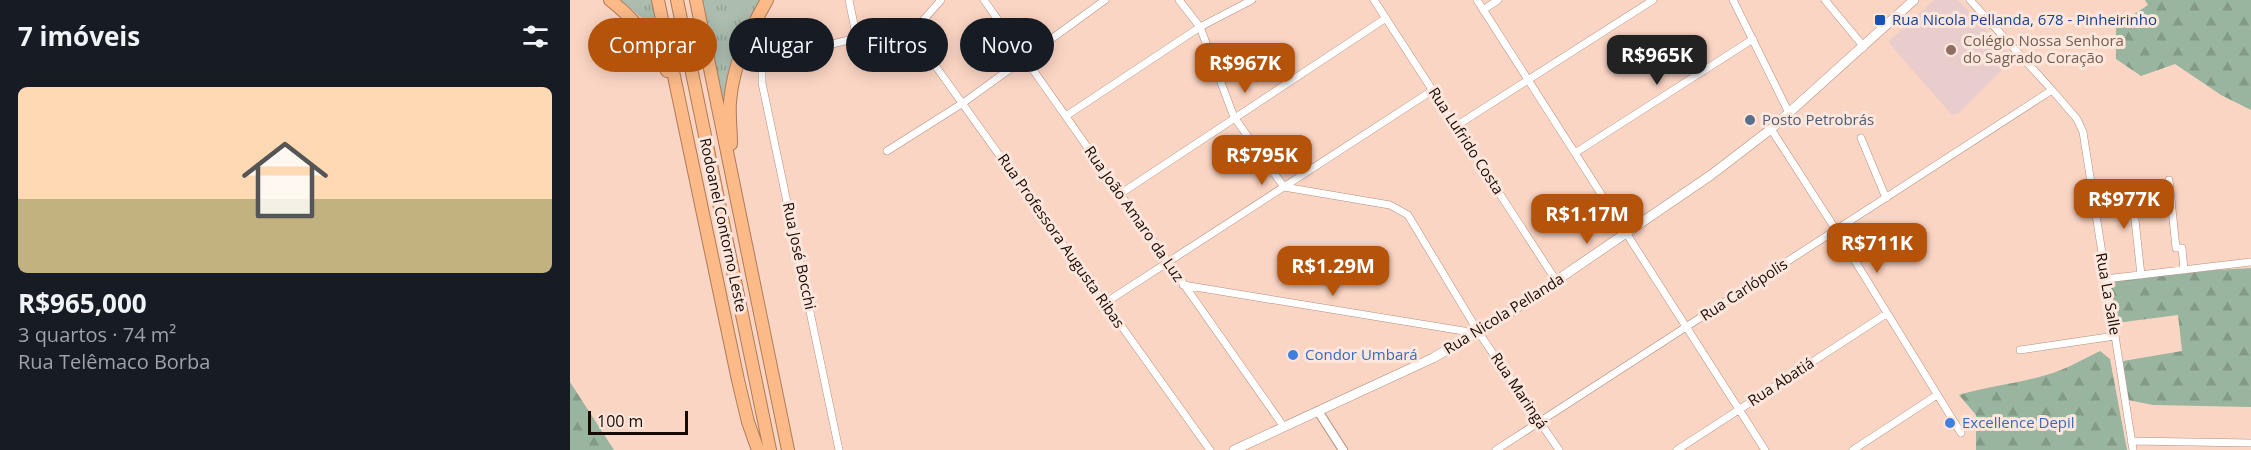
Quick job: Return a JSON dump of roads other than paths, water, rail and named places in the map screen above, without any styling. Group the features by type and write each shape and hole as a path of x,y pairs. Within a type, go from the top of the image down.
{"highway":[{"path":"610,0 625,11 648,37 667,72 678,102"},
{"path":"658,0 743,401 758,450"},
{"name":"Rodoanel Contorno Leste","path":"677,0 770,450"},
{"name":"Rodoanel Contorno Leste","path":"696,0 788,450"},
{"path":"732,178 730,100 736,70 750,30 767,0"}],"main road":[{"name":"Rua Nicola Pellanda","path":"1234,450 1404,373 1479,333 1557,282 1711,175 1771,129 1914,0"}],"street":[{"path":"849,0 853,18"},
{"path":"925,18 941,0"},
{"name":"Rua João Amaro da Luz","path":"984,0 996,18"},
{"path":"1054,37 1105,0"},
{"path":"1179,0 1200,27 1234,117 1284,187"},
{"path":"1066,116 1200,27 1252,0"},
{"name":"Rua Lufrido Costa","path":"1374,0 1557,282"},
{"path":"1477,0 1765,450"},
{"path":"1483,10 1497,0"},
{"path":"1456,126 1653,0"},
{"path":"1733,0 1789,113"},
{"path":"1825,0 1864,47"},
{"name":"Rua La Salle","path":"1970,0 2077,119 2082,132 2133,450"},
{"path":"1120,194 1386,18"},
{"path":"1575,153 1752,39"},
{"name":"Rua José Bocchi","path":"840,450 762,83 762,70 766,62 846,42"},
{"name":"Rua Professora Augusta Ribas","path":"940,72 1210,450"},
{"path":"887,151 963,103 1006,72"},
{"name":"Rua João Amaro da Luz","path":"1034,72 1284,427"},
{"path":"1105,303 1433,90"},
{"name":"Rua Carlópolis","path":"1496,450 2052,90"},
{"path":"1771,129 1961,433"},
{"path":"1861,138 1886,198"},
{"path":"2169,180 2176,248 2182,248 2184,270"},
{"path":"2131,183 2141,275"},
{"name":"Rua Maringá","path":"1284,187 1390,205 1408,215 1479,333 1559,450"},
{"path":"2105,279 2251,262"},
{"path":"1183,285 1479,333"},
{"name":"Rua Abatiá","path":"1677,450 1886,314"},
{"path":"2020,350 2115,336"},
{"path":"1853,450 1937,395"},
{"path":"1318,411 1343,450"},
{"path":"2131,441 2251,443"},
{"path":"2209,442 2210,450"}],"place":[{"name":"Rua Nicola Pellanda, 678 - Pinheirinho","path":"1880,20"},
{"name":"Colégio Nossa Senhora do Sagrado Coração","path":"1951,50"},
{"name":"Posto Petrobrás","path":"1750,120"},
{"name":"Condor Umbará","path":"1293,355"},
{"name":"Excellence Depil","path":"1950,423"}]}
